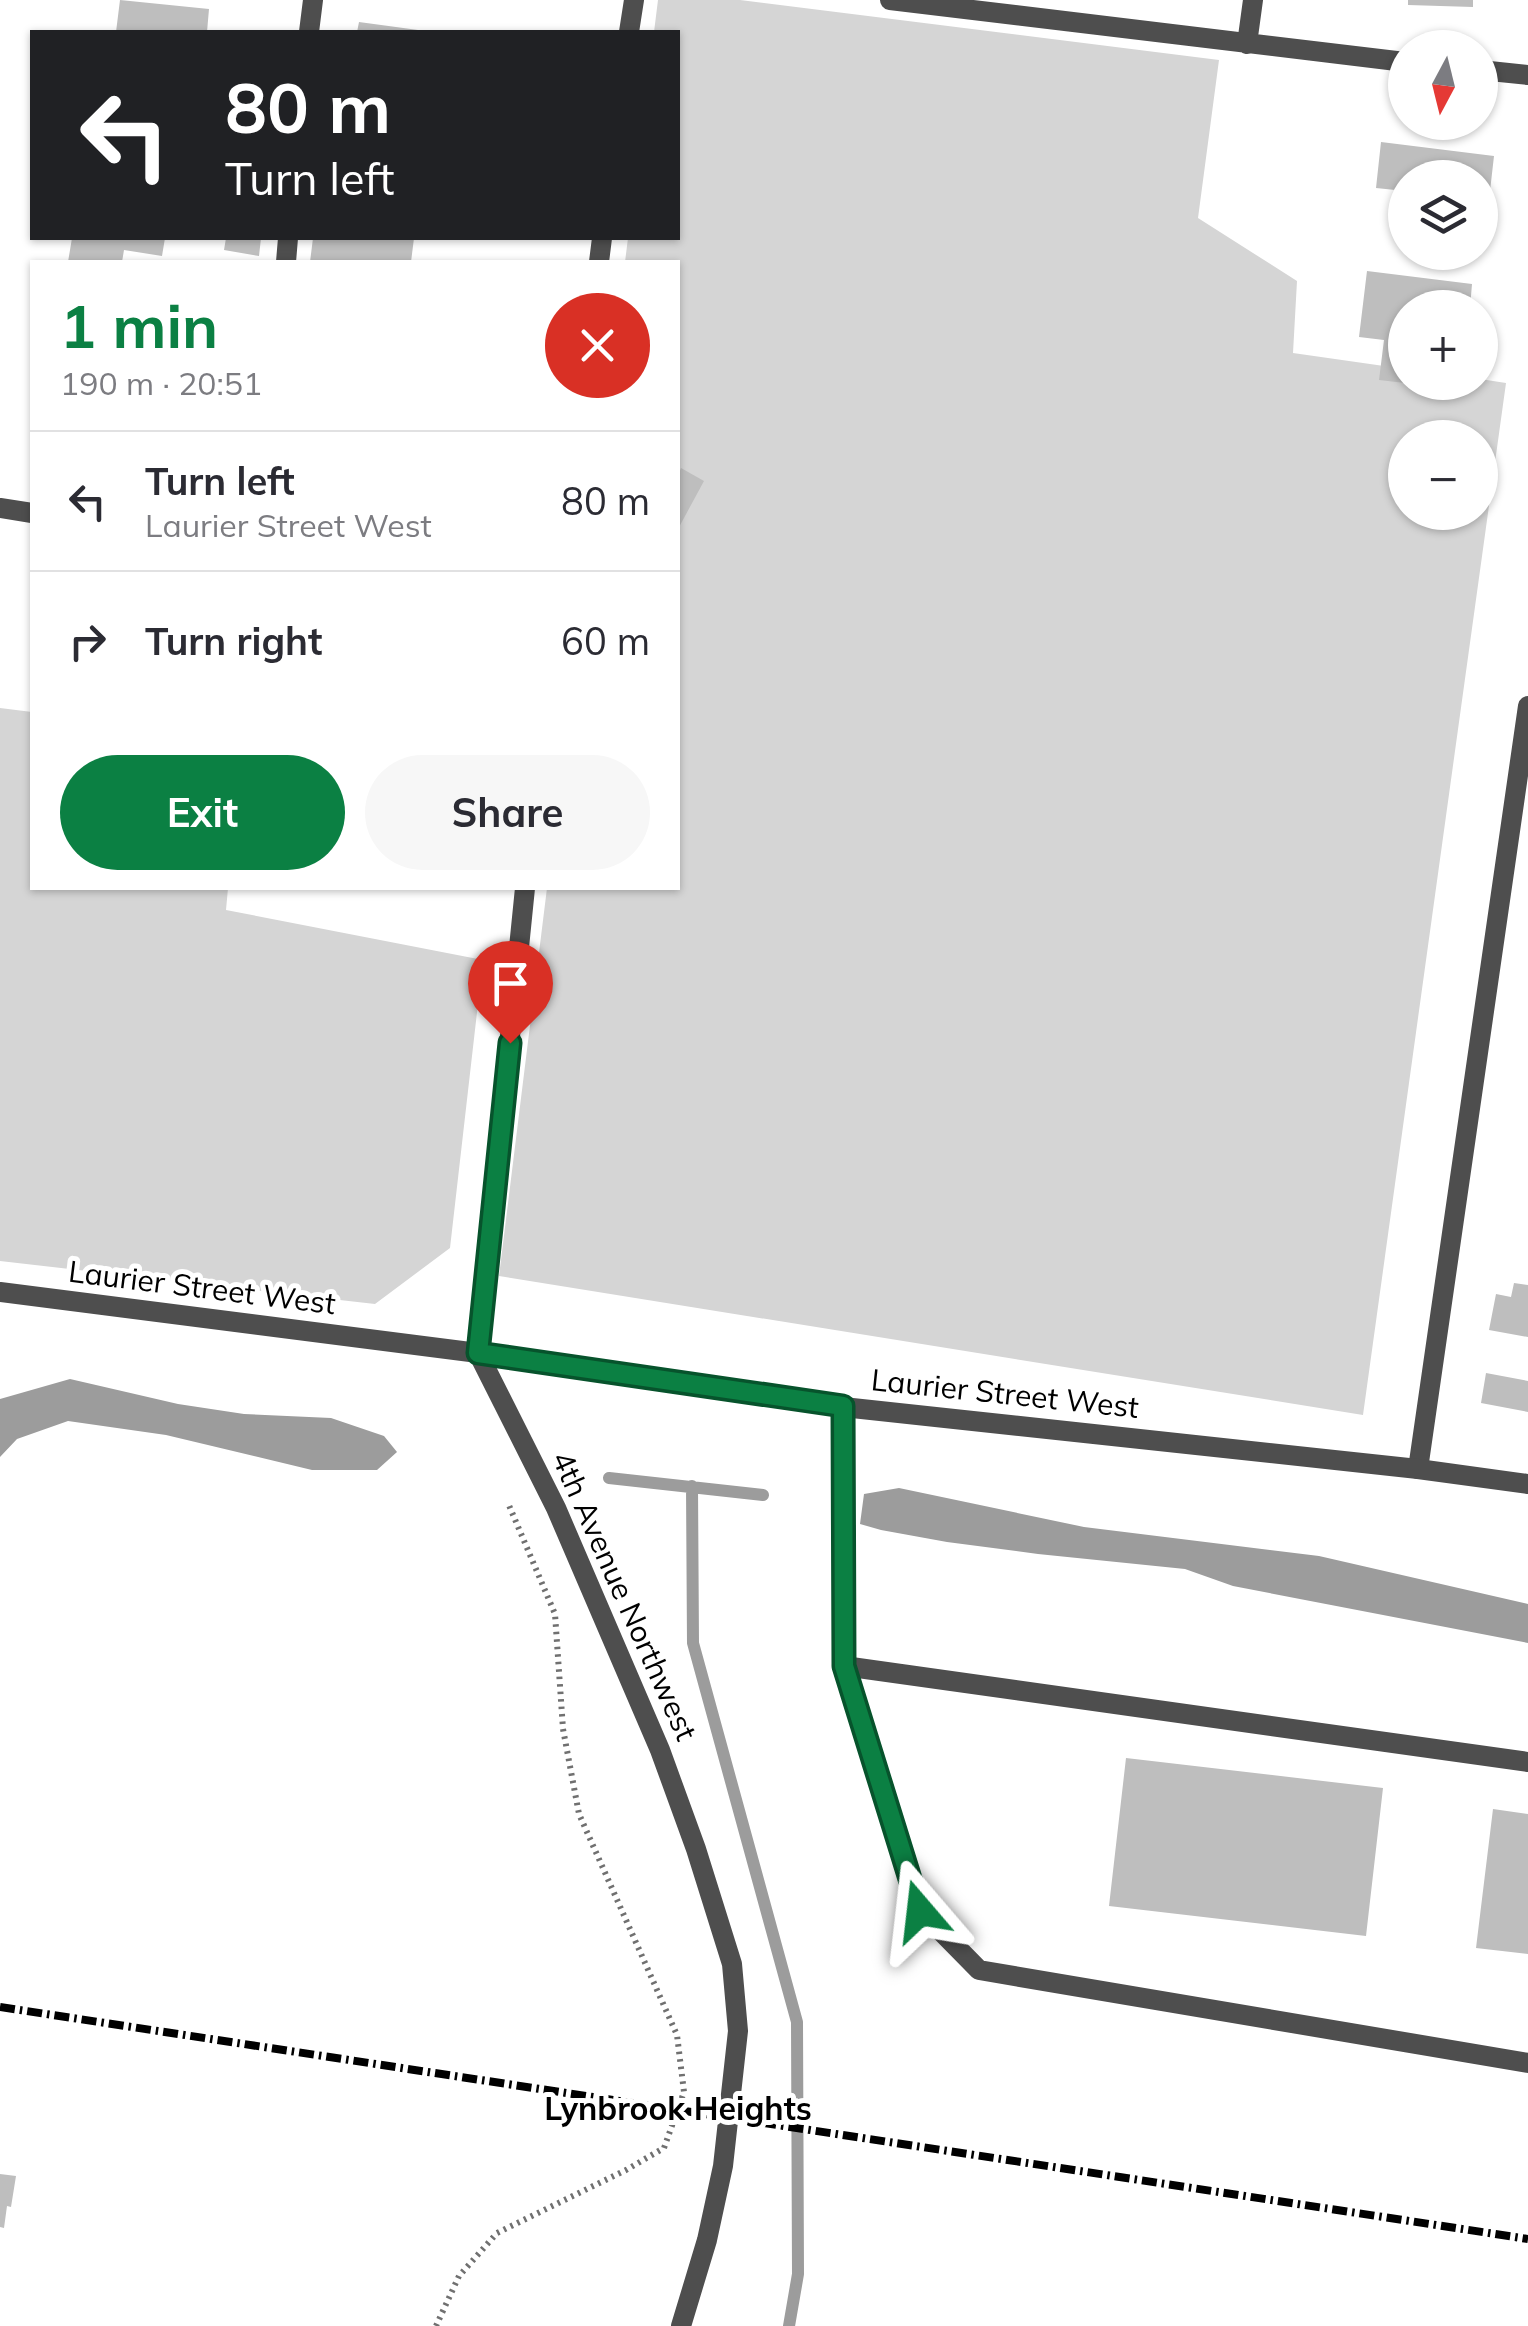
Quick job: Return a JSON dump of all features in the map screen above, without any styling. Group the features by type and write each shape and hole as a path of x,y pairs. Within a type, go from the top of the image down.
{"street":[{"path":"309,30 313,0"},
{"path":"630,30 634,0"},
{"path":"890,0 1388,60"},
{"path":"1247,44 1253,0"},
{"path":"1498,72 1528,76"},
{"path":"0,508 30,513"},
{"path":"1418,1468 1528,706"},
{"path":"478,1353 525,890"},
{"name":"Laurier Street West","path":"0,1292 478,1353 843,1406 1418,1468 1528,1484"},
{"name":"4th Avenue Northwest","path":"478,1353 556,1508 660,1750 732,1964 738,2032 724,2166 681,2326"},
{"path":"843,1406 844,1666 920,1911 980,1970 1528,2063"},
{"path":"844,1666 1528,1762"}],"path":[{"path":"436,2326 459,2276 497,2233 664,2148 684,2092 677,2035 578,1814 563,1730 554,1614 508,1503"}],"shaded area":[{"path":"658,0 740,0 1219,60 1198,218 1297,281 1293,353 1388,367 1388,400 1498,400 1498,382 1506,383 1498,441 1498,420 1388,420 1388,530 1486,530 1363,1415 499,1276 547,890 680,890 680,260 625,260 628,240 680,240 680,30 654,30"},
{"path":"0,708 30,712 30,890 228,890 226,910 483,960 450,1248 375,1304 0,1261"},
{"path":"70,1379 178,1404 244,1414 331,1418 384,1436 397,1452 377,1470 312,1470 166,1435 68,1421 17,1439 0,1457 0,1399"},
{"path":"899,1488 1084,1527 1319,1556 1528,1604 1528,1643 1233,1586 1185,1569 947,1542 860,1524 864,1494"}],"building":[{"path":"120,0 209,9 207,30 116,30"},
{"path":"1408,0 1473,0 1473,7 1408,5"},
{"path":"359,22 418,30 357,30"},
{"path":"1381,142 1494,156 1494,160 1388,160 1388,189 1376,188"},
{"path":"72,240 165,240 162,256 124,250 122,260 68,260"},
{"path":"226,240 261,240 259,256 224,250"},
{"path":"313,240 414,240 411,260 310,260"},
{"path":"1367,271 1472,284 1472,290 1388,290 1388,381 1379,380 1384,340 1359,337"},
{"path":"680,470 704,481 680,525"},
{"path":"1514,1283 1528,1285 1528,1337 1489,1330 1496,1294 1511,1297"},
{"path":"1486,1373 1528,1381 1528,1412 1481,1403"},
{"path":"1126,1758 1383,1788 1366,1936 1109,1906"},
{"path":"1493,1809 1528,1814 1528,1954 1476,1948"},
{"path":"0,2174 16,2176 4,2228 0,2227"}],"waterway":[{"path":"609,1478 763,1495"},
{"path":"692,1486 693,1643 797,2022 798,2274 789,2326"}],"railway":[{"path":"0,2007 1528,2239"}],"district":[{"name":"Lynbrook Heights","path":"678,2109"}],"route":[{"path":"510,1043 478,1353 843,1406 844,1666 920,1911"}]}
